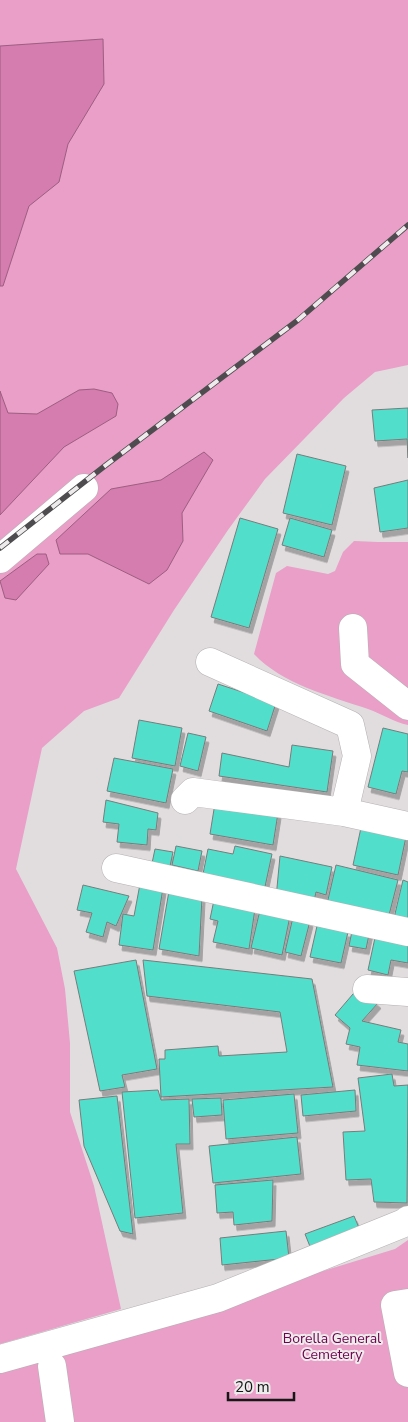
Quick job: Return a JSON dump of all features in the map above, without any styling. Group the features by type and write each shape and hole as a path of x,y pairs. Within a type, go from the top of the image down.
{"street":[{"path":"0,559 84,488"},
{"path":"353,628 355,664 408,706"},
{"path":"210,662 350,724 357,756 344,812"},
{"path":"185,800 193,792 344,812 408,826"},
{"path":"116,868 408,932"},
{"path":"368,989 408,992"},
{"path":"0,1359 218,1298 408,1220"},
{"path":"408,1303 395,1305 408,1373"},
{"path":"52,1366 60,1422"}],"green space":[{"path":"0,0 408,0 408,365 375,372 344,398 265,479 174,610 119,698 84,711 42,748 16,869 57,948 65,989 70,1043 70,1112 94,1186 121,1309 0,1344"},
{"path":"354,541 408,542 408,725 307,688 278,673 254,654 276,573 287,566 328,574 335,571 343,552"},
{"name":"Borella General Cemetery","path":"408,1240 408,1422 0,1422 0,1356 248,1294 395,1249"}],"shaded area":[{"path":"103,39 104,84 68,144 59,182 29,206 3,286 0,286 0,46"},
{"path":"94,389 112,393 118,404 116,416 64,447 0,515 0,391 8,413 37,414 79,390"},
{"path":"204,452 213,460 182,513 183,541 167,570 149,584 88,554 60,554 56,540 111,489 161,480"},
{"path":"37,554 46,554 49,564 16,600 5,598 0,581"}],"building":[{"path":"408,408 408,458 407,439 375,441 372,410"},
{"path":"297,454 346,466 332,525 283,513"},
{"path":"408,480 408,528 380,532 374,488"},
{"path":"240,518 278,529 249,628 211,617"},
{"path":"290,518 332,530 324,557 282,545"},
{"path":"218,684 276,703 267,731 209,711"},
{"path":"139,720 182,728 175,766 132,758"},
{"path":"383,728 408,734 408,772 402,771 396,794 368,787"},
{"path":"188,733 206,737 198,771 180,766"},
{"path":"292,745 333,751 327,792 219,776 222,753 289,767"},
{"path":"114,758 173,769 166,803 107,791"},
{"path":"106,800 158,813 156,830 148,829 147,845 117,842 119,824 103,822"},
{"path":"215,803 278,813 273,845 210,834"},
{"path":"362,823 407,832 398,875 353,865"},
{"path":"176,846 202,851 198,871 172,865"},
{"path":"235,846 272,854 263,896 202,879 208,849 233,854"},
{"path":"155,849 173,852 169,871 151,868"},
{"path":"280,856 332,867 326,895 316,892 313,906 276,898"},
{"path":"336,865 398,880 388,919 327,904"},
{"path":"403,880 408,882 408,921 394,918"},
{"path":"140,884 163,888 153,950 119,945 123,914 134,916"},
{"path":"83,885 129,896 116,926 107,922 103,937 86,932 92,913 77,910"},
{"path":"169,891 202,897 199,956 159,949"},
{"path":"214,900 255,909 249,949 213,942 218,921 210,919"},
{"path":"260,910 290,916 282,955 251,948"},
{"path":"293,917 310,921 301,956 285,952"},
{"path":"317,926 348,932 341,963 310,957"},
{"path":"353,926 370,930 366,949 349,946"},
{"path":"376,933 408,939 408,963 391,960 388,975 368,970"},
{"path":"136,960 157,1069 122,1075 125,1087 100,1091 74,971"},
{"path":"143,960 312,979 333,1087 161,1097 159,1059 165,1059 165,1050 218,1046 219,1056 287,1052 280,1012 147,996"},
{"path":"359,987 378,1003 362,1021 401,1030 398,1042 408,1044 408,1071 357,1065 360,1047 346,1044 350,1028 335,1015"},
{"path":"392,1074 394,1086 408,1085 407,1203 374,1202 371,1179 346,1180 343,1132 365,1131 358,1078"},
{"path":"158,1090 161,1100 189,1099 190,1144 176,1144 183,1213 135,1218 122,1092"},
{"path":"355,1090 356,1111 303,1116 301,1095"},
{"path":"294,1094 298,1133 226,1139 223,1100"},
{"path":"117,1096 133,1234 120,1231 84,1146 79,1100"},
{"path":"221,1098 222,1115 194,1117 192,1099"},
{"path":"297,1137 301,1174 213,1183 209,1146"},
{"path":"273,1180 272,1221 234,1225 233,1212 217,1213 215,1185"},
{"path":"354,1216 362,1235 313,1254 305,1234"},
{"path":"286,1231 289,1258 222,1265 220,1238"}],"railway":[{"path":"0,548 106,465 298,320 408,225"}]}
